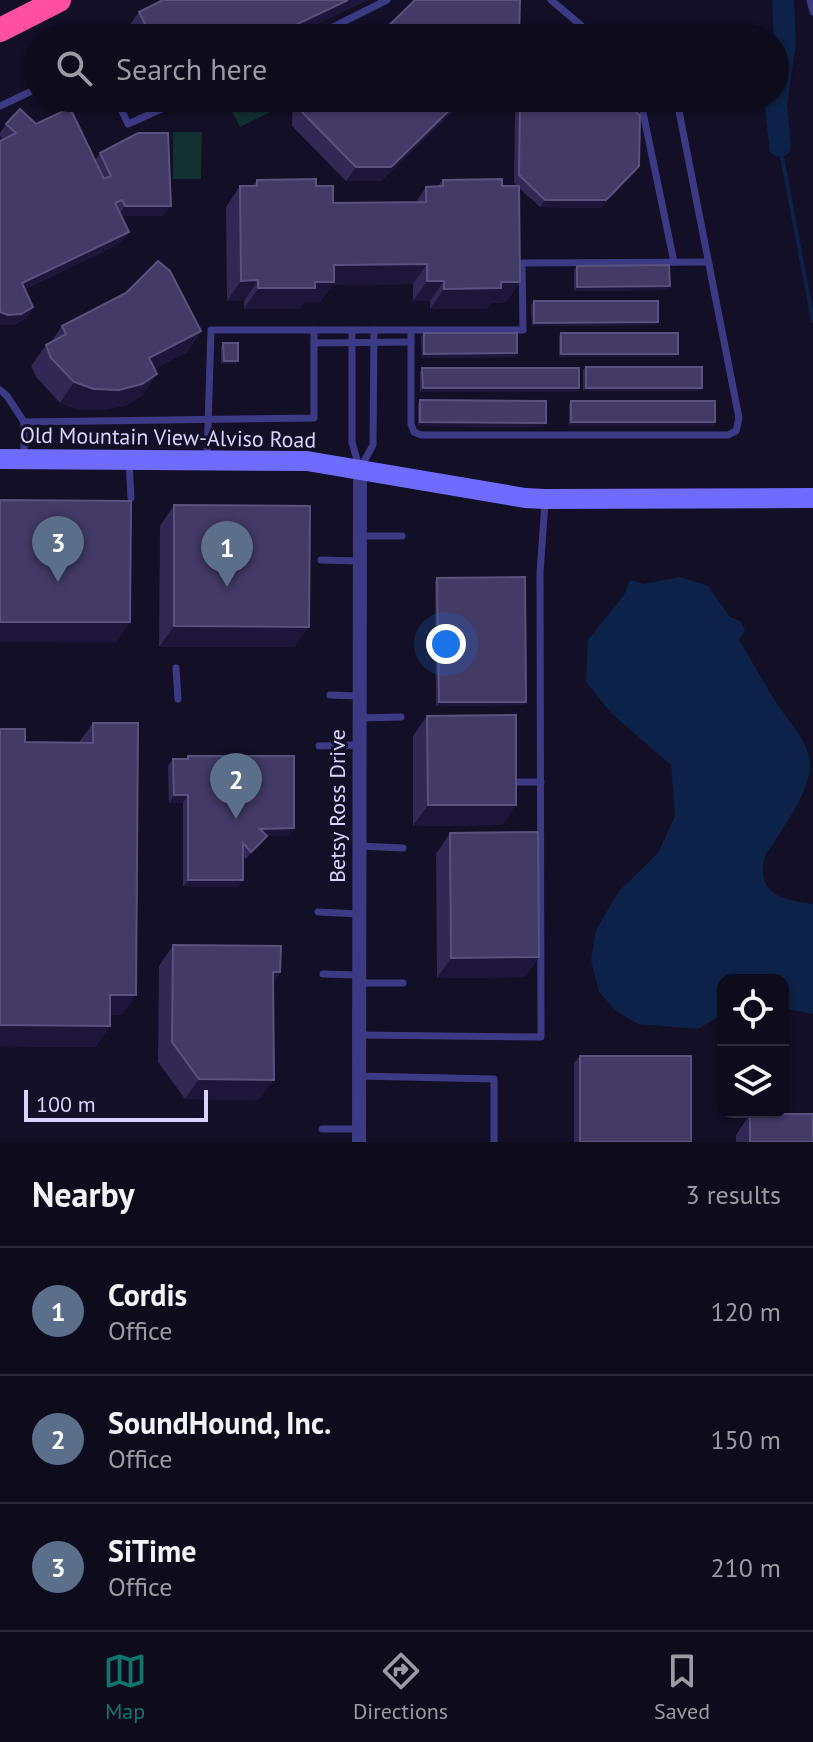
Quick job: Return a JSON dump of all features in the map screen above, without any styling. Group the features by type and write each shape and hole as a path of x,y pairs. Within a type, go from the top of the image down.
{"highway":[{"path":"0,30 56,2"}],"street":[{"name":"Old Mountain View-Alviso Road","path":"0,459 307,461 545,499 812,498"},
{"name":"Betsy Ross Drive","path":"359,1136 360,469"}],"lane":[{"path":"339,24 387,0"},
{"path":"551,0 579,24"},
{"path":"810,0 813,12"},
{"path":"0,106 24,95"},
{"path":"122,112 128,124 155,112"},
{"path":"643,112 674,262"},
{"path":"411,330 411,424 414,432 421,435 728,435 736,431 739,418 679,112"},
{"path":"207,460 211,330 523,330 522,263 708,262"},
{"path":"24,422 314,418 314,330"},
{"path":"352,330 352,442 360,469"},
{"path":"360,469 373,445 374,330"},
{"path":"314,343 411,342"},
{"path":"0,390 24,422 24,459"},
{"path":"129,459 131,498"},
{"path":"359,1035 541,1037 540,573 545,499"},
{"path":"359,536 402,536"},
{"path":"321,560 359,561"},
{"path":"176,668 178,699"},
{"path":"330,695 359,696"},
{"path":"359,718 401,717"},
{"path":"319,746 359,745"},
{"path":"510,782 541,782"},
{"path":"359,846 403,848"},
{"path":"318,912 359,914"},
{"path":"323,974 403,983"},
{"path":"359,1076 494,1079 494,1142"},
{"path":"322,1129 359,1136"}],"green space":[{"path":"232,112 270,112 240,127"},
{"path":"173,132 202,132 201,179 173,179"}],"water":[{"path":"680,577 708,586 730,617 740,621 745,630 739,640 802,739 808,754 810,772 803,793 766,855 763,868 764,878 772,892 786,899 813,904 813,1014 789,1009 789,974 717,974 717,1018 698,1029 638,1024 616,1011 599,992 591,960 596,930 619,891 658,853 675,816 671,765 612,714 586,682 588,640 624,595 630,580 644,584"}],"building":[{"path":"163,0 348,0 297,24 145,24 139,12"},
{"path":"415,0 520,0 519,24 390,24"},
{"path":"20,109 36,124 62,112 72,112 104,179 111,176 100,153 138,133 168,133 171,206 125,206 122,200 115,203 129,232 22,283 33,307 21,314 8,315 0,312 0,141 16,133 6,124"},
{"path":"302,112 448,112 391,167 356,167"},
{"path":"520,112 636,112 640,116 639,166 606,200 545,200 519,175"},
{"path":"316,179 316,186 333,186 333,203 426,202 426,187 443,186 443,180 502,179 502,186 519,186 520,282 501,282 501,288 444,289 444,281 427,281 427,264 334,265 334,282 315,282 315,288 258,288 258,280 241,281 240,186 257,186 257,180"},
{"path":"158,261 170,271 201,331 149,358 157,374 142,384 119,390 94,389 74,382 51,358 46,345 66,334 62,326 126,293"},
{"path":"669,265 670,286 577,287 577,266"},
{"path":"534,301 658,301 658,322 534,323"},
{"path":"424,333 517,333 517,353 424,354"},
{"path":"561,333 678,333 678,354 561,354"},
{"path":"223,343 238,343 238,361 224,361"},
{"path":"586,367 702,367 702,388 586,388"},
{"path":"422,368 579,368 579,388 423,388"},
{"path":"420,400 546,401 546,423 420,422"},
{"path":"571,401 715,401 715,422 571,422"},
{"path":"0,500 131,501 130,622 0,622"},
{"path":"174,505 310,506 309,627 174,626"},
{"path":"525,577 526,702 439,702 437,578"},
{"path":"516,715 516,805 428,805 427,716"},
{"path":"93,723 138,723 136,995 110,995 110,1026 0,1025 0,729 25,729 25,742 93,743"},
{"path":"188,756 294,756 294,828 260,829 267,836 251,852 243,843 243,880 188,880 188,795 174,795 173,759 188,759"},
{"path":"538,832 539,957 451,958 450,833"},
{"path":"173,945 281,946 280,972 273,972 274,1080 199,1079 172,1042"},
{"path":"580,1056 691,1056 691,1142 580,1142"},
{"path":"789,1114 813,1114 813,1142 750,1142 750,1118 789,1118"}],"waterway":[{"path":"783,0 784,24"},
{"path":"777,112 780,146"},
{"path":"780,146 813,321"}],"place":[{"name":"SiTime","path":"58,582"},
{"name":"Cordis","path":"227,587"},
{"name":"SoundHound, Inc.","path":"236,819"}]}
